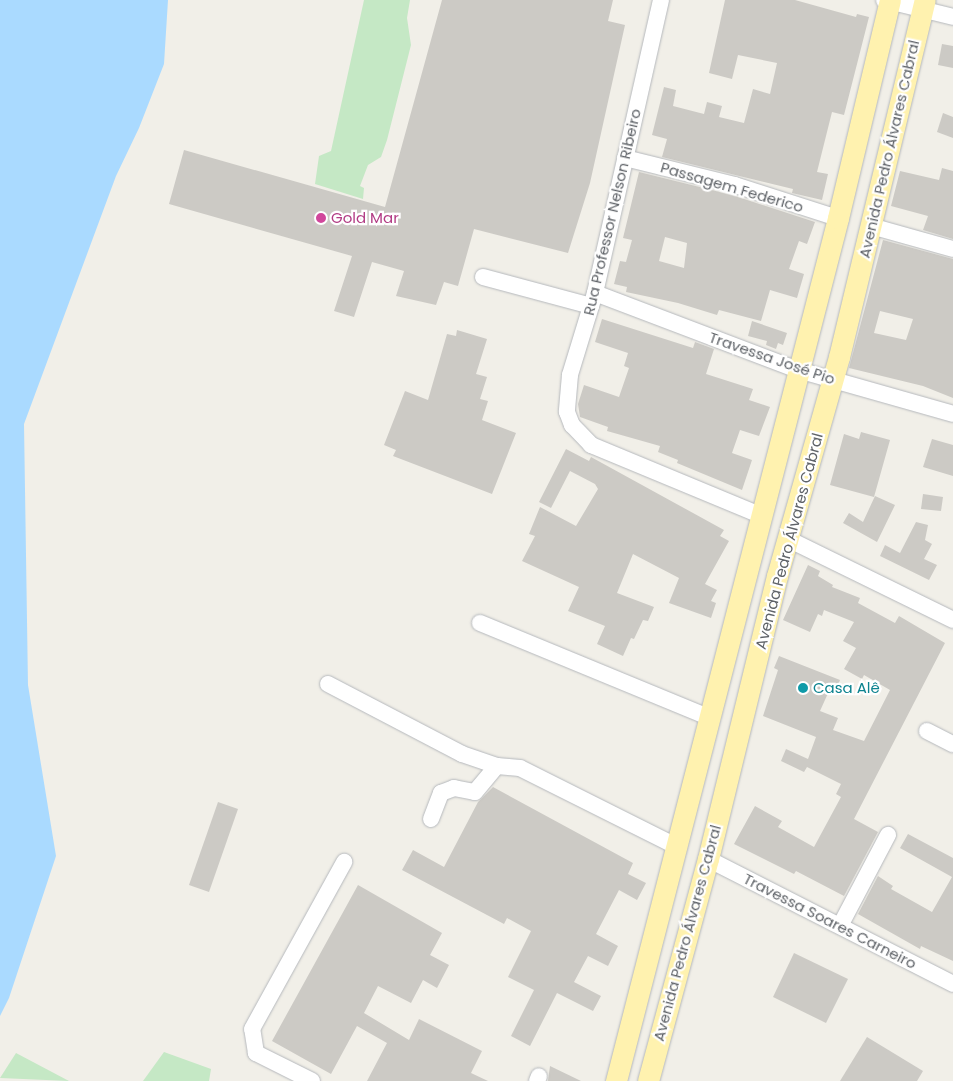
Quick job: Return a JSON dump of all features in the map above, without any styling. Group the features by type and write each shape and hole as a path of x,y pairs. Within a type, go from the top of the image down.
{"main road":[{"name":"Avenida Pedro Álvares Cabral","path":"616,1081 678,847 760,515 838,218 888,0"},
{"name":"Avenida Pedro Álvares Cabral","path":"648,1081 708,859 777,576 832,380 871,226 923,5"},
{"path":"760,515 772,521 777,528 774,564 777,576"}],"street":[{"name":"Rua Professor Nelson Ribeiro","path":"661,0 593,300 567,395 572,426 591,445 760,515"},
{"path":"888,0 923,5 953,17"},
{"name":"Passagem Federico","path":"625,158 734,185 838,218"},
{"path":"871,226 953,249"},
{"name":"Travessa José Pio","path":"483,278 593,300 798,370 953,414"},
{"path":"788,539 953,620"},
{"path":"480,623 710,718"},
{"path":"328,684 462,754 497,766 520,768 678,847"},
{"path":"927,731 953,744"},
{"path":"431,819 441,793 454,788 475,792 497,766"},
{"path":"840,926 888,835"},
{"name":"Travessa Soares Carneiro","path":"708,859 953,984"},
{"path":"312,1081 256,1053 252,1029 344,862"}],"green space":[{"path":"364,0 410,0 407,18 411,45 381,157 368,165 360,186 364,188 363,199 315,184 319,156 331,151"},
{"path":"164,1052 211,1069 209,1081 143,1081"},
{"path":"16,1053 69,1081 0,1078"}],"water":[{"path":"0,0 168,0 164,64 139,128 116,176 24,424 28,685 56,856 9,998 0,1016"}],"building":[{"path":"442,0 613,0 608,21 625,25 590,183 568,253 474,229 458,286 444,282 436,305 396,296 404,271 372,262 354,317 334,311 352,256 169,204 184,150 385,207"},
{"path":"725,0 795,0 856,17 857,14 869,17 844,115 832,112 817,172 828,174 822,200 792,193 793,189 662,157 667,139 652,135 664,87 676,90 673,106 704,114 707,102 722,106 719,117 744,123 753,89 770,94 777,63 738,55 732,79 709,73"},
{"path":"942,44 953,46 953,68 938,65"},
{"path":"943,113 953,117 953,138 937,132"},
{"path":"942,168 953,171 953,239 923,230 928,216 891,206 900,171 939,180"},
{"path":"639,172 732,195 815,222 807,244 799,241 789,269 804,274 797,298 770,290 761,321 719,310 717,315 678,303 626,292 627,287 614,284 620,261 626,262 632,240 623,238","holes":["665,237 687,243 684,268 659,261"]},
{"path":"883,240 953,259 953,398 923,386 849,368","holes":["880,311 913,319 906,340 874,333"]},
{"path":"602,319 693,348 695,342 714,349 706,374 753,389 749,400 770,407 759,436 740,430 732,453 752,460 742,490 677,463 678,460 658,452 660,446 607,431 608,427 580,417 578,404 584,385 619,397 629,368 624,366 628,353 595,342"},
{"path":"752,321 787,333 783,345 778,343 776,349 766,345 767,341 748,336"},
{"path":"457,330 487,339 476,374 487,377 480,399 488,401 482,420 516,433 492,494 393,456 396,450 384,445 405,391 428,400 447,334 456,336"},
{"path":"861,432 890,440 874,497 830,485 844,434 859,439"},
{"path":"932,439 953,445 953,476 923,467"},
{"path":"566,449 589,461 591,457 724,530 720,536 729,541 705,584 717,590 711,601 716,603 711,618 669,603 679,578 633,554 617,593 654,607 648,621 643,620 634,639 631,638 623,656 597,644 605,626 568,611 579,587 522,561 535,536 529,534 540,507 576,526 598,489 595,484 570,471 551,508 539,502"},
{"path":"923,494 943,497 941,511 921,509"},
{"path":"875,496 895,505 877,542 843,523 849,513 863,522"},
{"path":"916,522 928,525 925,540 932,544 924,559 937,565 929,580 880,556 885,545 900,553"},
{"path":"808,565 820,571 818,576 833,585 832,587 860,598 858,603 895,623 899,616 945,643 854,819 878,832 844,896 796,871 794,874 734,844 755,806 782,821 778,827 814,847 841,797 836,794 841,784 807,767 804,772 781,761 786,749 808,759 816,737 763,716 778,670 774,668 779,656 840,680 835,693 829,691 820,711 838,718 833,730 864,741 890,690 864,675 862,679 844,669 856,648 843,641 854,622 824,610 822,616 818,614 810,632 783,620"},
{"path":"493,787 633,863 628,874 646,883 637,900 619,890 596,934 618,946 608,966 588,956 574,982 601,996 593,1011 557,993 530,1046 511,1036 534,990 508,977 531,931 507,918 504,924 402,870 413,850 444,867 478,802"},
{"path":"218,802 238,809 209,892 189,885"},
{"path":"908,834 953,858 953,961 921,946 920,949 858,914 878,876 893,886 891,889 932,912 952,877 900,848"},
{"path":"358,885 442,933 430,955 449,965 437,988 423,980 411,1003 378,986 364,1013 409,1040 419,1019 482,1051 471,1073 488,1081 367,1081 387,1043 357,1026 331,1074 272,1041"},
{"path":"794,953 848,979 826,1023 773,997"},
{"path":"867,1037 923,1071 917,1081 840,1081"},
{"path":"550,1066 581,1081 548,1081"}],"place":[{"name":"Gold Mar","path":"321,218"},
{"name":"Casa Alê","path":"803,688"}]}
